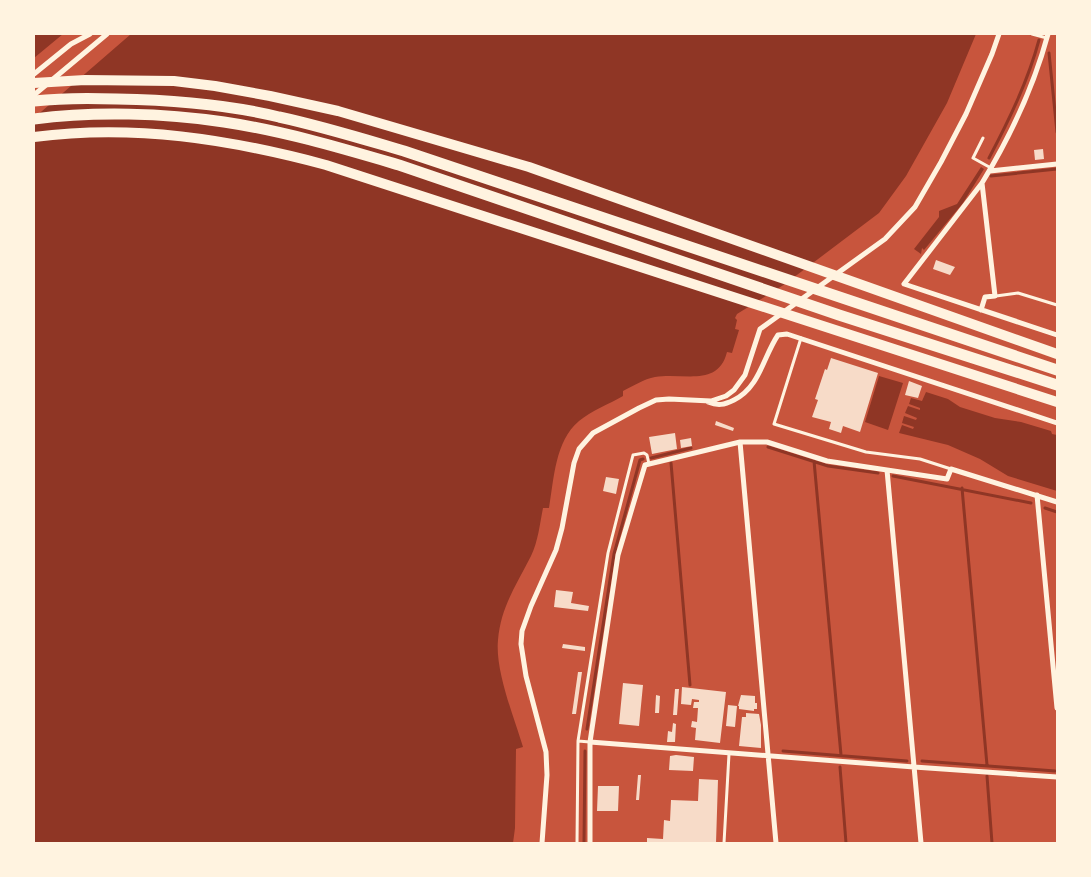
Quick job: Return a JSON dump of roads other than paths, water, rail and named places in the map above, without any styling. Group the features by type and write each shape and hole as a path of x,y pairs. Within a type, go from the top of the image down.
{"highway":[{"path":"34,84 86,80 174,82 215,86 338,111 529,167 1057,354"},
{"path":"34,101 95,98 184,101 279,116 404,151 1057,370"},
{"path":"34,119 96,115 182,117 242,125 332,145 398,165 839,315 1057,385"},
{"path":"34,137 64,133 115,131 180,136 277,152 326,165 1057,402"}],"street":[{"path":"34,74 71,44 90,34"},
{"path":"34,95 107,34"},
{"path":"542,843 547,775 546,752 526,676 521,644 522,631 556,550 579,449 593,433 656,400 669,398 711,400 726,396 734,390 745,375 760,329 886,238 914,207 941,162 966,114 1000,34"},
{"path":"1047,36 1038,68 1011,132 991,169 904,284 1057,335"},
{"path":"991,169 1057,164"},
{"path":"981,310 985,297 995,296 982,183"},
{"path":"700,400 718,406 740,397 749,390 756,379 778,335 787,334 1057,423"},
{"path":"740,442 776,843"},
{"path":"590,843 590,742 618,555 644,465 740,442 767,442 827,461 947,479 951,469 1057,502"},
{"path":"887,470 921,843"},
{"path":"1037,495 1057,708"},
{"path":"590,742 769,757 1057,777"}],"lane":[{"path":"1032,34 1047,36"},
{"path":"983,138 973,158 991,169"},
{"path":"995,296 1018,293 1057,305"},
{"path":"801,338 774,424 866,452 920,459 951,469"},
{"path":"578,843 578,742 608,553 633,455 644,453 647,455 648,464"},
{"path":"578,742 590,742"},
{"path":"724,843 729,754"}],"waterway":[{"path":"989,158 1017,100 1039,40"},
{"path":"1049,53 1057,132"},
{"path":"991,176 1057,169"},
{"path":"768,447 828,466 878,473"},
{"path":"651,458 691,448"},
{"path":"587,729 614,554 640,460 643,459"},
{"path":"814,461 841,755"},
{"path":"671,463 690,685"},
{"path":"893,476 1031,503"},
{"path":"962,488 987,765"},
{"path":"1045,508 1057,512"},
{"path":"584,843 585,751"},
{"path":"783,751 907,761"},
{"path":"922,761 1055,771"},
{"path":"840,767 846,843"},
{"path":"987,776 992,843"}]}
